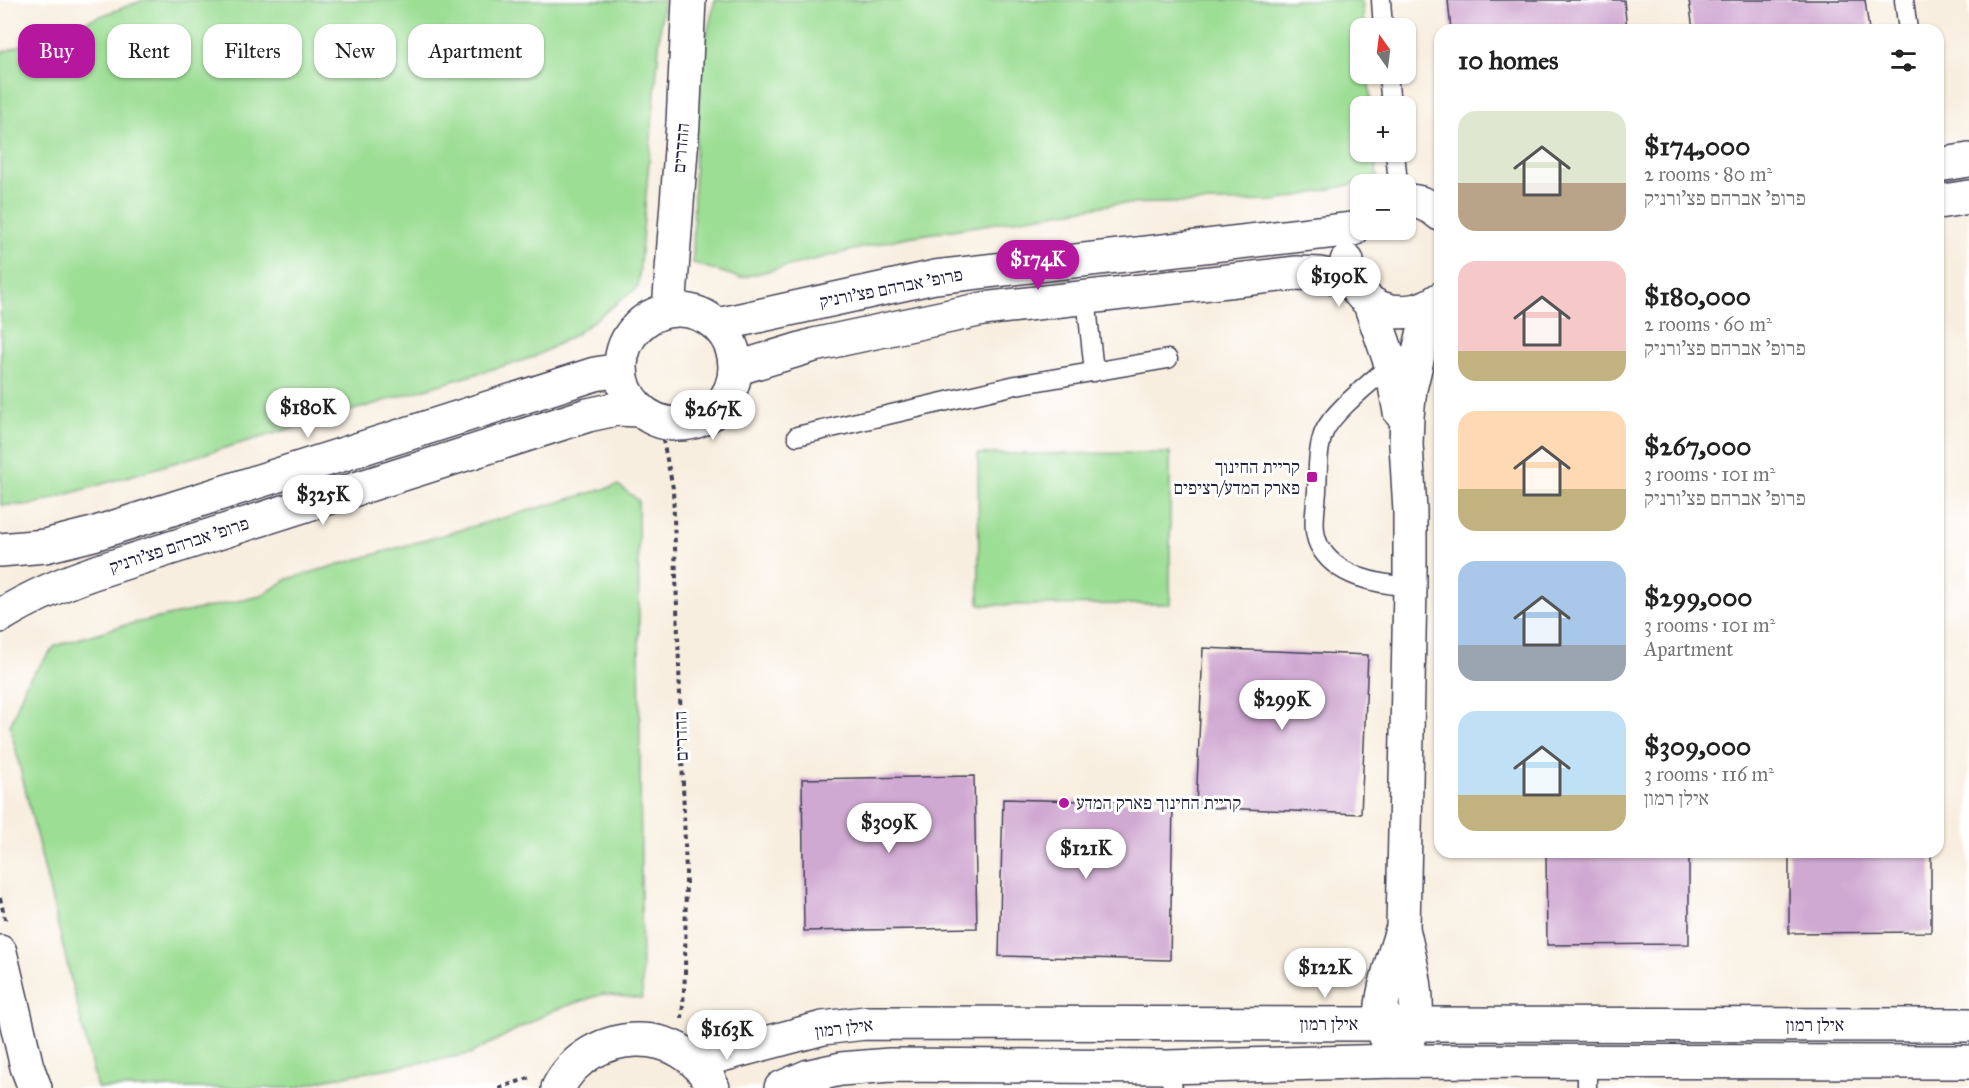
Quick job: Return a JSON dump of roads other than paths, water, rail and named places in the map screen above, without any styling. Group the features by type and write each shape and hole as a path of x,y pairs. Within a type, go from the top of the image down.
{"street":[{"name":"ההדרים","path":"670,297 683,123 689,0"},
{"path":"1944,164 1969,160"},
{"path":"1944,201 1969,197"},
{"path":"1416,201 1434,208"},
{"name":"פרופ' אברהם פצ'ורניק","path":"717,325 935,277 1350,226"},
{"path":"1351,240 1347,264 1361,291 1391,364 1406,444 1410,511 1403,928 1414,982 1415,1024 1396,1061"},
{"path":"735,369 814,345 983,309 1297,273 1320,274 1361,291 1392,312 1405,313 1434,303"},
{"path":"1406,444 1410,389 1434,306"},
{"path":"669,311 686,311 702,316 717,325 727,338 734,353 735,369 732,387 723,402 710,415 694,422 676,425 649,416 629,398 620,370 622,354 628,338 639,325 653,316 669,311"},
{"name":"פרופ' אברהם פצ'ורניק","path":"0,550 45,546 93,534 595,374 620,370"},
{"name":"פרופ' אברהם פצ'ורניק","path":"0,616 61,584 588,415 616,409 649,416"},
{"path":"1396,1061 1382,1025 1387,981 1403,928"},
{"path":"0,952 27,1067 35,1088"},
{"name":"אילן רמון","path":"696,1067 823,1028 865,1023 1969,1025"},
{"path":"558,1088 564,1075 583,1056 606,1044 631,1039 657,1042 696,1067"},
{"name":"אילן רמון","path":"781,1088 809,1076 830,1071 890,1065 1170,1077 1396,1061 1587,1075 1969,1062"}],"lane":[{"path":"1381,0 1382,18"},
{"path":"1904,0 1907,24"},
{"path":"1086,297 1094,372"},
{"path":"797,436 1016,385 1168,359"},
{"path":"1391,364 1333,417 1323,433 1318,465 1314,527 1318,545 1332,562 1358,577 1383,585 1410,587"}],"place":[{"name":"קריית החינוך פארק המדע/רציפים","path":"1312,477"},
{"name":"קריית החינוך פארק המדע","path":"1064,803"}]}
